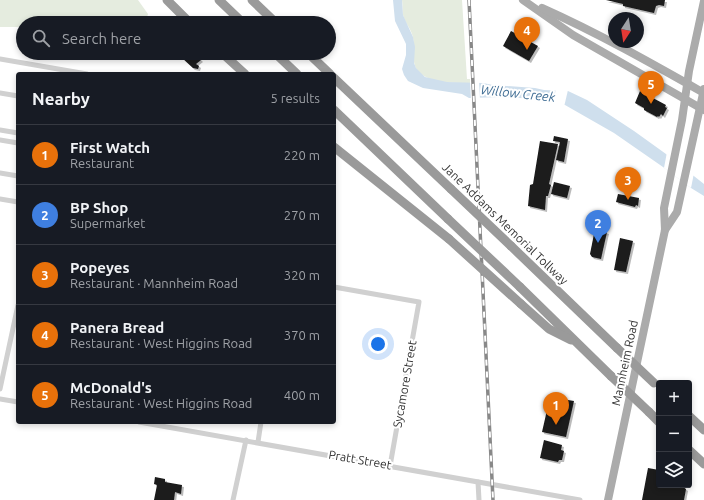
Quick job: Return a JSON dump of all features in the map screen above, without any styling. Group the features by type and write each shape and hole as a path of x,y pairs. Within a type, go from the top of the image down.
{"highway":[{"path":"168,0 183,16"},
{"path":"219,0 236,16"},
{"path":"252,0 269,16"},
{"path":"230,60 243,72"},
{"path":"282,60 295,72"},
{"path":"315,60 328,72"},
{"name":"Jane Addams Memorial Tollway","path":"336,80 656,384"},
{"path":"336,112 556,321 576,343 656,419"},
{"path":"336,149 449,239 549,329 576,343"},
{"path":"692,419 704,430"},
{"path":"691,452 704,464"}],"main road":[{"path":"524,0 576,23 687,84 704,91"},
{"path":"524,0 573,35 702,109"},
{"name":"Mannheim Road","path":"608,500 665,230 664,208 704,1"},
{"name":"Mannheim Road","path":"665,230 677,212 687,165 702,109 704,91"}],"street":[{"path":"0,59 75,72"},
{"path":"0,93 16,96"},
{"path":"0,130 16,133"},
{"path":"0,140 16,143"},
{"path":"0,173 16,176"},
{"path":"0,198 16,202"},
{"name":"Sycamore Street","path":"336,287 419,302 390,466"},
{"path":"0,388 16,314"},
{"path":"0,398 16,402"},
{"name":"Pratt Street","path":"151,424 580,500"},
{"path":"258,442 261,424"},
{"path":"233,500 246,440"},
{"path":"478,482 479,500"}],"shaded area":[{"path":"0,0 138,0 148,14 147,16 16,16 16,27 0,27"},
{"path":"402,0 462,0 467,79 470,79 470,83 437,81 422,75 417,69 414,62 413,38 403,15"}],"water":[{"name":"Willow Creek","path":"393,0 402,0 403,15 413,37 415,47 414,63 416,68 425,77 447,82 483,83 544,90 568,91 587,100 666,154 704,184 704,196 614,133 565,105 536,99 503,97 469,98 462,94 423,88 408,81 402,69 406,55 406,44 395,21"}],"pier":[{"path":"470,81 479,81 480,100 471,100"},
{"path":"556,88 568,90 564,107 553,104"},
{"path":"667,152 694,173 691,188 664,168"}],"building":[{"path":"606,0 665,0 664,6 656,6 654,13 623,6 623,4"},
{"path":"511,31 538,46 529,61 503,46"},
{"path":"184,60 201,60 196,64 199,66 198,69 193,68"},
{"path":"640,91 666,105 665,107 667,108 663,116 661,114 657,117 635,103"},
{"path":"554,136 568,139 564,162 556,160 560,142 553,141"},
{"path":"540,141 558,144 549,184 551,185 548,196 546,196 545,210 528,206 530,185 533,184"},
{"path":"554,182 570,186 567,198 551,194"},
{"path":"618,194 639,198 638,206 636,205 635,207 616,202"},
{"path":"595,229 607,232 601,259 592,257 590,254"},
{"path":"620,238 633,241 626,272 614,270"},
{"path":"550,397 574,401 566,437 542,432"},
{"path":"544,440 562,445 561,450 564,451 562,460 559,460 558,462 540,458"},
{"path":"648,468 656,469 656,488 686,489 684,500 642,500"},
{"path":"155,477 165,479 165,482 182,485 181,494 175,492 174,500 154,500 157,485 154,484"}],"railway":[{"path":"469,0 493,500"}],"place":[{"name":"Panera Bread","path":"527,50"},
{"name":"McDonald's","path":"651,104"},
{"name":"Popeyes","path":"628,200"},
{"name":"BP Shop","path":"598,243"},
{"name":"First Watch","path":"556,425"}]}
